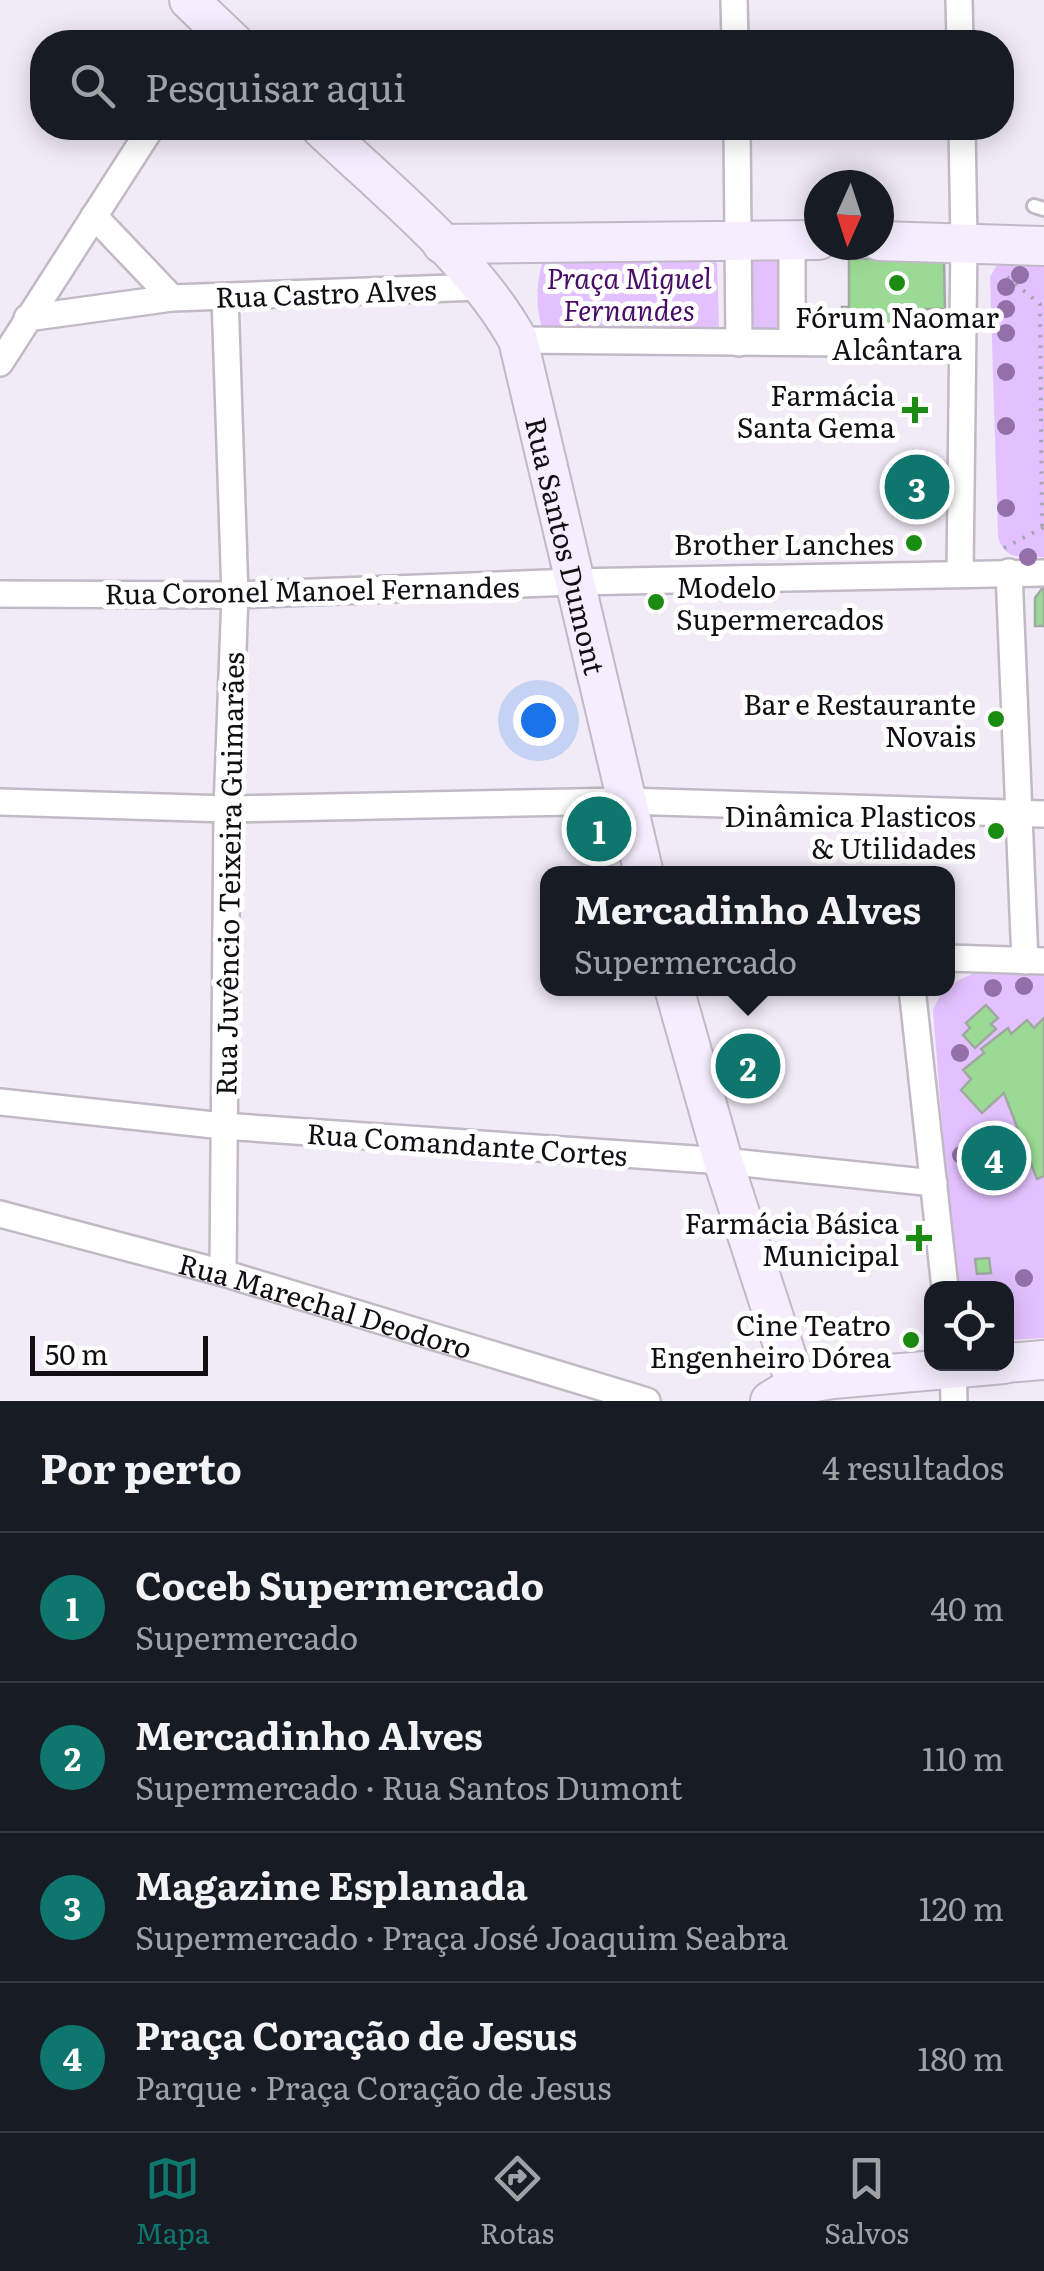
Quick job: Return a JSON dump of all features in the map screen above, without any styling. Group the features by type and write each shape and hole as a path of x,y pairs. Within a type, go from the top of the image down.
{"main road":[{"path":"189,0 213,30"},
{"name":"Rua Santos Dumont","path":"334,140 442,244 505,316 518,340 642,866"},
{"path":"442,244 804,240"},
{"path":"894,241 1044,246"},
{"path":"676,996 724,1161 783,1393 953,1378 977,1371"},
{"path":"1014,1362 1044,1360"}],"street":[{"path":"734,0 735,30"},
{"path":"960,0 960,30"},
{"path":"0,363 143,140"},
{"path":"737,140 739,343"},
{"path":"960,572 962,140"},
{"path":"94,216 172,298"},
{"path":"792,341 804,254"},
{"name":"Rua Castro Alves","path":"27,318 172,298 480,287"},
{"name":"Rua Juvêncio Teixeira Guimarães","path":"222,1273 226,808 235,595 224,296"},
{"path":"518,340 962,344"},
{"path":"955,958 1034,961 1032,814 1009,572"},
{"name":"Rua Coronel Manoel Fernandes","path":"0,594 235,595 574,582 1044,572"},
{"path":"0,802 226,808 625,802 1032,814"},
{"path":"913,996 944,1281"},
{"name":"Rua Comandante Cortes","path":"0,1102 222,1126 724,1161 934,1184"},
{"name":"Rua Marechal Deodoro","path":"0,1214 222,1273 647,1401"}],"path":[{"path":"964,241 1042,304 1042,527"}],"green space":[{"name":"Praça Miguel Fernandes","path":"547,253 711,255 717,263 719,327 711,333 544,333 538,293"},
{"name":"Praça Miguel Fernandes","path":"746,253 788,253 787,335 745,334"},
{"path":"1044,262 1044,557 1021,557 1004,549 998,535 990,277 998,263"},
{"path":"972,974 1044,975 1044,1338 1014,1340 1014,1281 954,1281 933,1010 941,996 955,996 955,982"}],"building":[{"name":"Fórum Naomar Alcântara","path":"944,258 945,309 926,309 927,327 842,328 842,307 849,307 849,260"},
{"path":"1044,586 1044,626 1035,626 1035,598"},
{"path":"986,1005 998,1018 991,1024 996,1029 975,1048 963,1035 970,1028 966,1023"},
{"path":"1044,1018 1044,1176 1037,1179 1004,1093 982,1113 961,1090 971,1079 963,1070 984,1053 981,1049 1008,1028 1011,1034 1027,1020 1034,1028"},
{"path":"989,1258 991,1273 977,1274 975,1259"}],"place":[{"name":"Fórum Naomar Alcântara","path":"897,283"},
{"name":"Farmácia Santa Gema","path":"915,410"},
{"name":"Magazine Esplanada","path":"917,487"},
{"name":"Brother Lanches","path":"914,543"},
{"name":"Modelo Supermercados","path":"656,602"},
{"name":"Bar e Restaurante Novais","path":"996,719"},
{"name":"Coceb Supermercado","path":"599,829"},
{"name":"Dinâmica Plasticos & Utilidades","path":"996,831"},
{"name":"Mercadinho Alves","path":"748,1066"},
{"name":"Praça Coração de Jesus","path":"994,1158"},
{"name":"Farmácia Básica Municipal","path":"919,1238"},
{"name":"Cine Teatro Engenheiro Dórea","path":"911,1340"}]}
